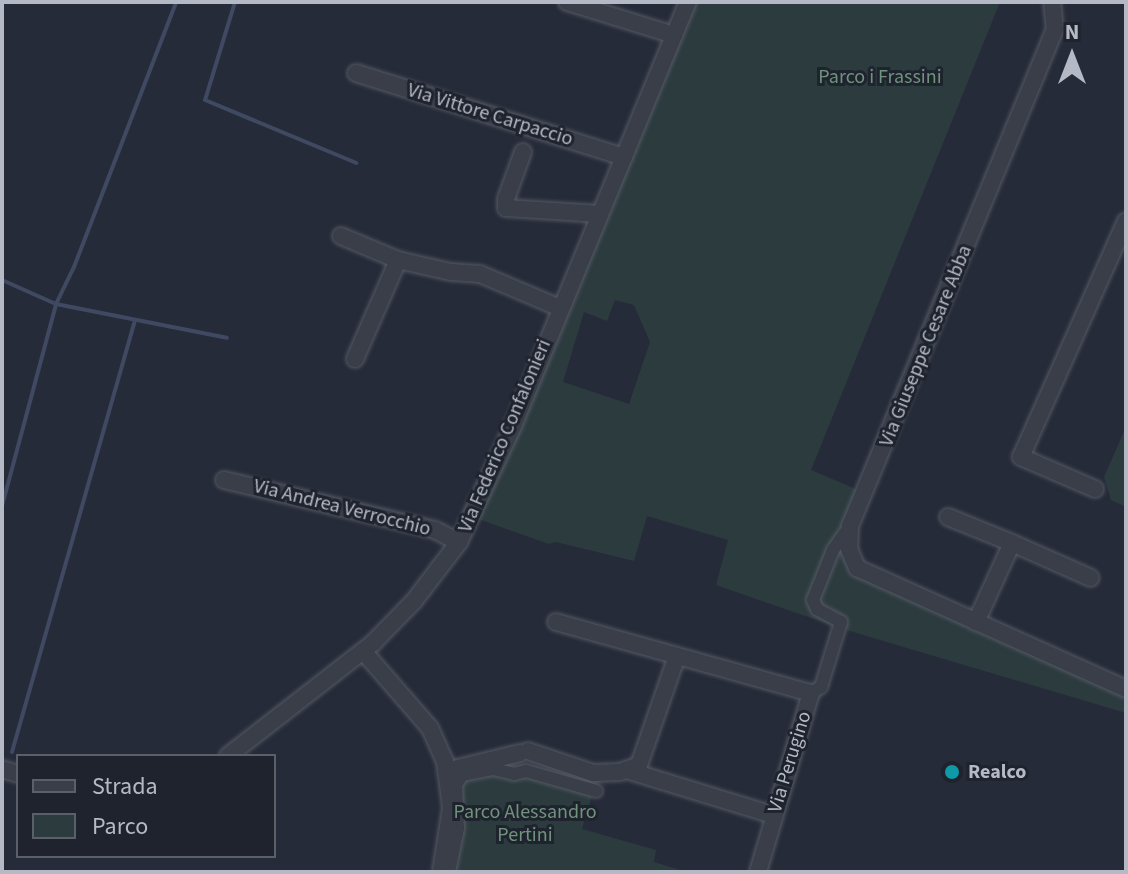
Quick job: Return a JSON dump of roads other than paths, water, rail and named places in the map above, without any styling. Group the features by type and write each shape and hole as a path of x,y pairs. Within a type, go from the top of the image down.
{"street":[{"path":"567,2 674,35"},
{"name":"Via Federico Confalonieri","path":"231,754 363,651 414,601 459,542 508,438 688,2"},
{"name":"Via Giuseppe Cesare Abba","path":"850,526 1055,29 1052,2"},
{"name":"Via Vittore Carpaccio","path":"356,73 624,157"},
{"path":"523,152 506,208 600,214"},
{"path":"1095,489 1021,457 1126,221"},
{"path":"341,236 398,260 451,272 480,274 560,308"},
{"path":"355,359 398,260"},
{"name":"Via Andrea Verrocchio","path":"224,480 435,530 459,542"},
{"path":"948,517 1091,578"},
{"path":"850,526 849,549 857,568 1126,689"},
{"path":"811,693 821,687 841,622 817,609 813,600 833,550 850,526"},
{"path":"976,622 1012,543"},
{"name":"Via Perugino","path":"556,622 811,693 758,872"},
{"path":"363,651 430,728 446,771 451,808 441,872"},
{"path":"626,770 639,765 677,656"},
{"name":"Via Perugino","path":"446,771 524,752 593,773 626,770 767,813"},
{"path":"449,872 458,828 456,785 459,777 493,769 514,774 526,771 596,791"}],"waterway":[{"path":"2,280 56,304 74,267 176,2"},
{"path":"235,2 205,100 356,163"},
{"path":"2,506 56,304 227,338"},
{"path":"12,752 135,320"}],"place":[{"name":"Realco","path":"952,772"}],"park label":[{"name":"Parco i Frassini","path":"880,77"},
{"name":"Parco Alessandro Pertini","path":"525,824"}]}
